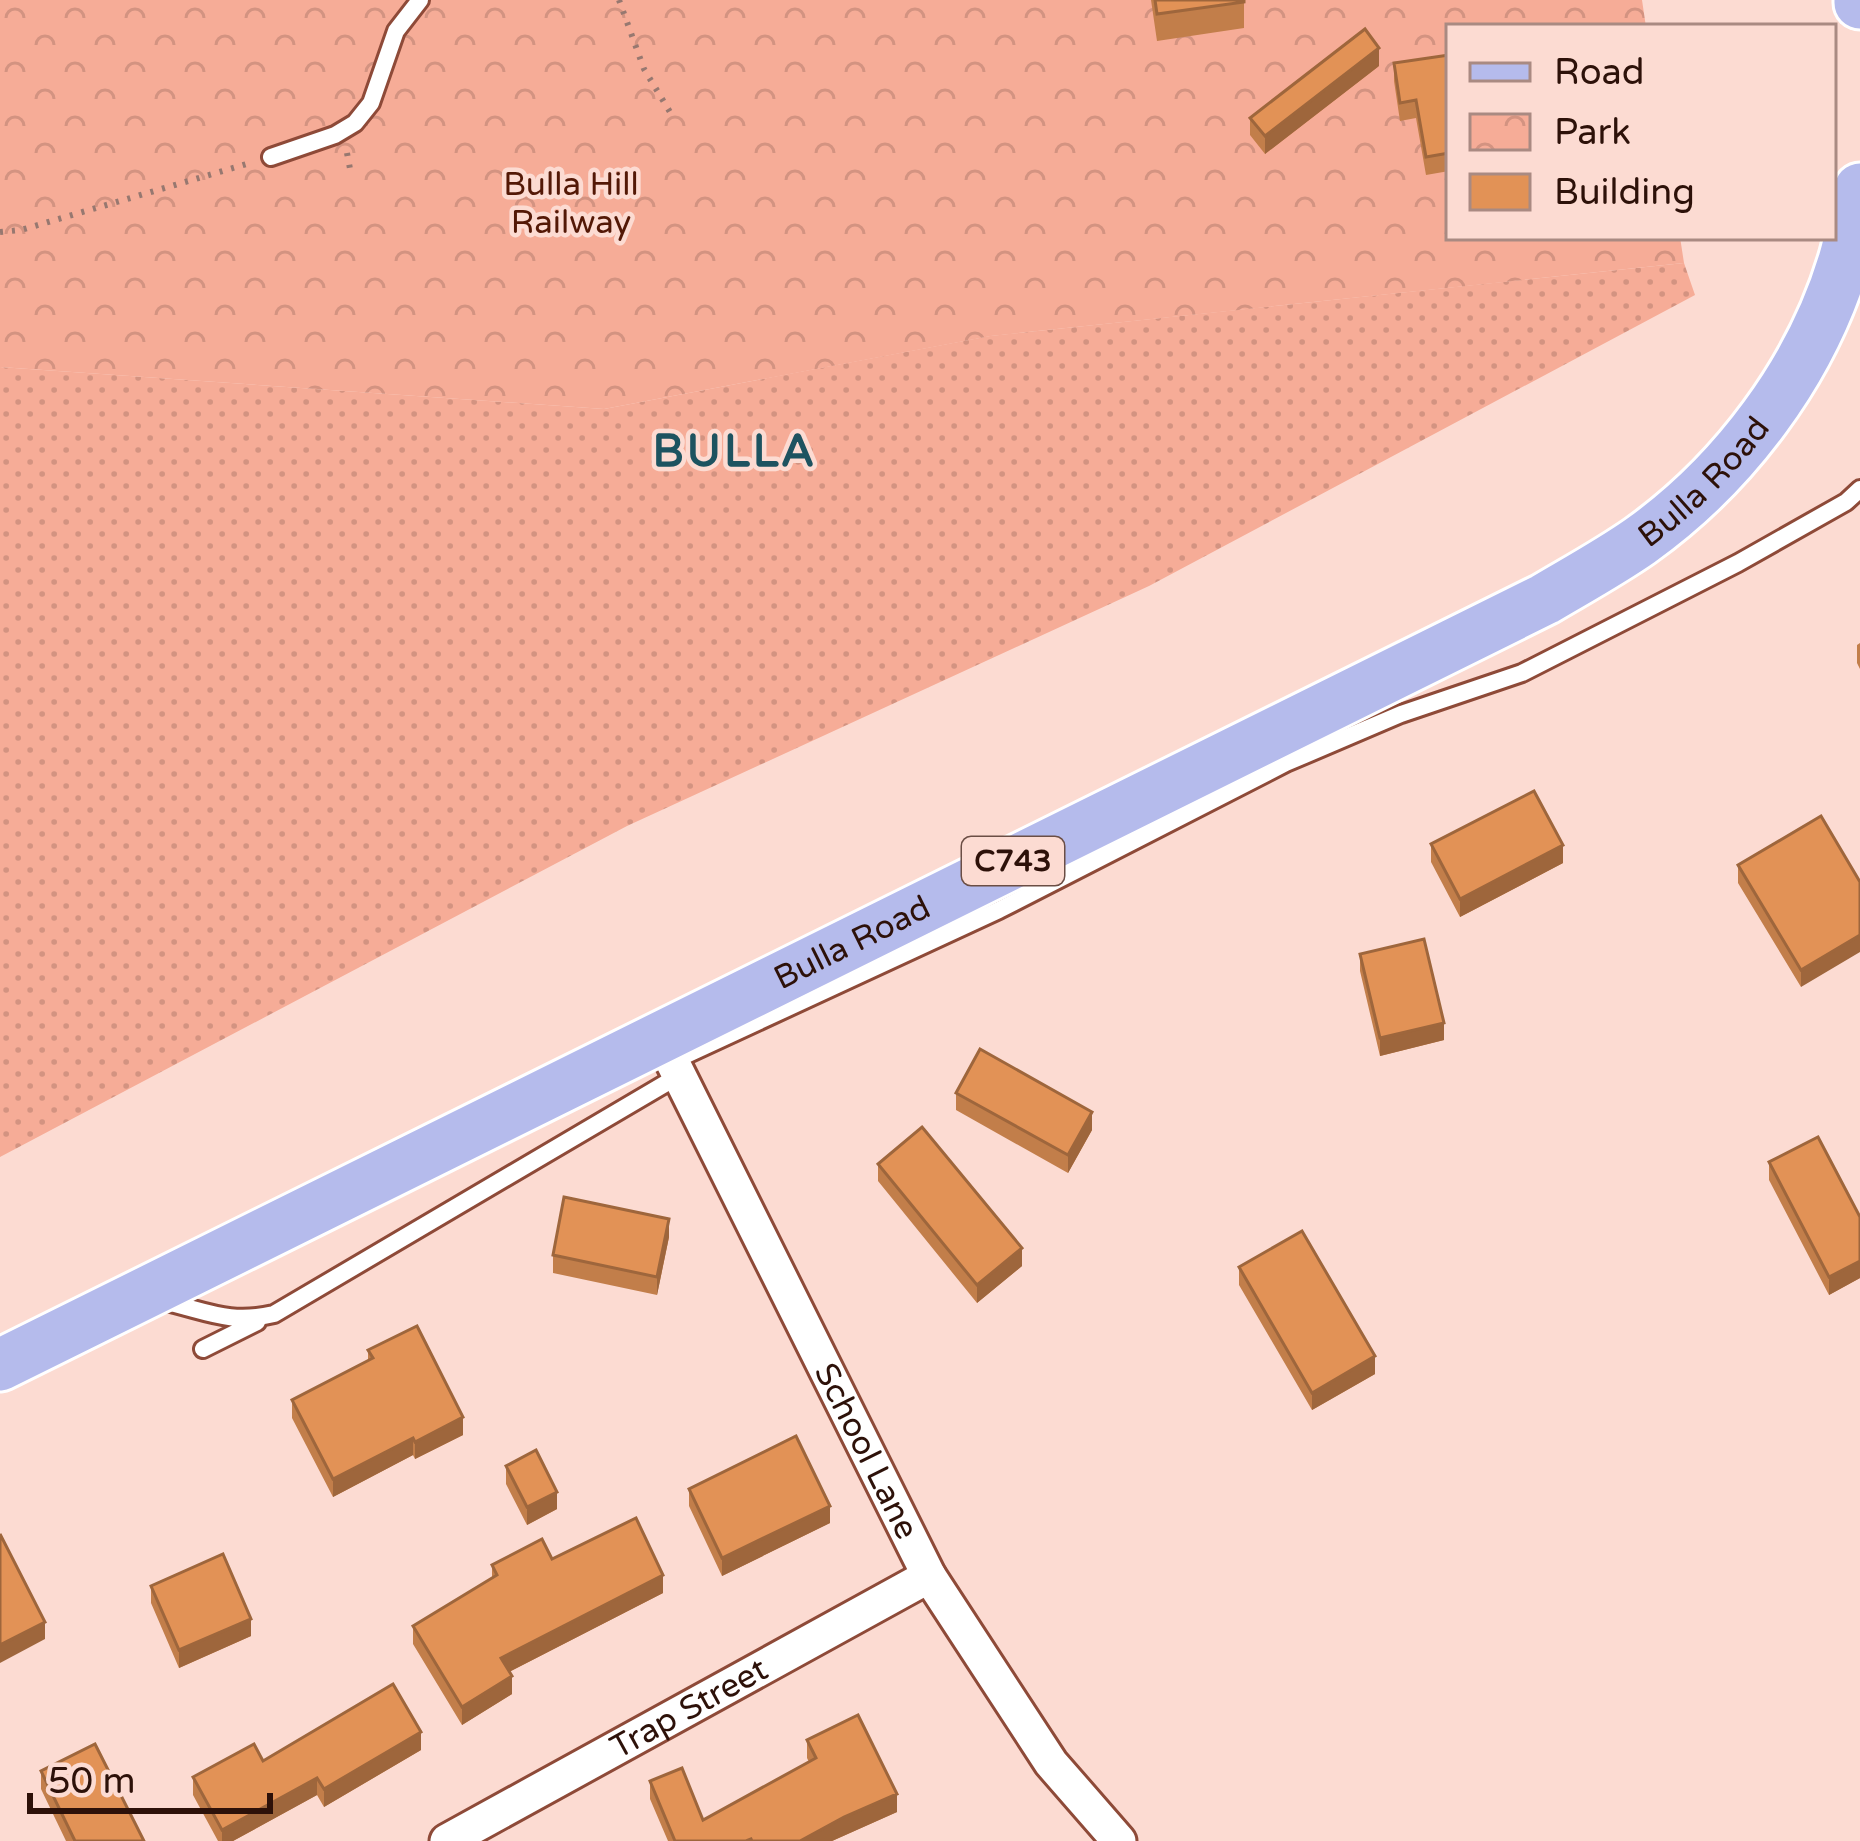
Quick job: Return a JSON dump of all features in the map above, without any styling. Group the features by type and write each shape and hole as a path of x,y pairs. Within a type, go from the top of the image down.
{"main road":[{"name":"Bulla Road","path":"0,1365 131,1299 670,1057 1545,599 1642,540 1719,472 1772,410 1814,337 1837,280 1860,189"}],"street":[{"name":"School Lane","path":"670,1057 928,1576 1052,1763 1119,1841"},
{"name":"Trap Street","path":"447,1841 928,1576"}],"lane":[{"path":"271,157 335,135 355,123 371,103 396,31 421,0"},
{"name":"Bulla Road","path":"670,1057 1000,910 1286,763 1401,715 1522,673 1738,562 1846,502 1860,489"},
{"path":"203,1349 274,1314 670,1057"},
{"path":"131,1299 170,1303 223,1319 274,1314"}],"path":[{"path":"619,0 644,69 673,117"},
{"path":"0,232 21,230 271,157"}],"green space":[{"name":"Bulla Hill Railway","path":"0,0 1642,0 1646,24 1446,24 1446,240 1680,240 1684,263 991,336 604,409 0,367"},
{"path":"1684,263 1695,295 1149,586 627,826 0,1157 0,367 604,409 990,336"}],"building":[{"path":"1155,0 1244,0 1244,2 1157,14"},
{"path":"1365,29 1379,48 1265,136 1250,118"},
{"path":"1446,55 1446,154 1426,157 1416,100 1400,103 1394,63"},
{"path":"1534,791 1563,845 1460,899 1431,844"},
{"path":"1821,816 1860,882 1860,935 1801,970 1738,865"},
{"path":"1424,939 1444,1023 1380,1038 1360,954"},
{"path":"980,1049 1092,1112 1068,1155 956,1093"},
{"path":"922,1127 1022,1248 977,1285 878,1164"},
{"path":"1818,1137 1860,1217 1860,1261 1829,1277 1769,1162"},
{"path":"564,1197 669,1219 657,1277 553,1255"},
{"path":"1302,1231 1375,1356 1312,1393 1239,1267"},
{"path":"417,1326 463,1417 333,1479 292,1400 373,1358 368,1350"},
{"path":"796,1436 830,1506 722,1558 689,1489"},
{"path":"536,1450 557,1492 527,1507 506,1466"},
{"path":"636,1518 663,1575 501,1658 512,1676 462,1707 413,1626 497,1575 492,1565 542,1539 552,1559"},
{"path":"0,1534 45,1622 0,1645"},
{"path":"223,1554 251,1619 179,1650 151,1586"},
{"path":"393,1684 421,1732 324,1789 317,1778 222,1830 193,1777 254,1744 263,1761"},
{"path":"858,1715 897,1794 800,1841 675,1841 650,1781 682,1768 703,1820 816,1758 807,1740"},
{"path":"95,1744 144,1841 75,1841 41,1771"}],"district":[{"name":"BULLA","path":"735,452"}]}
